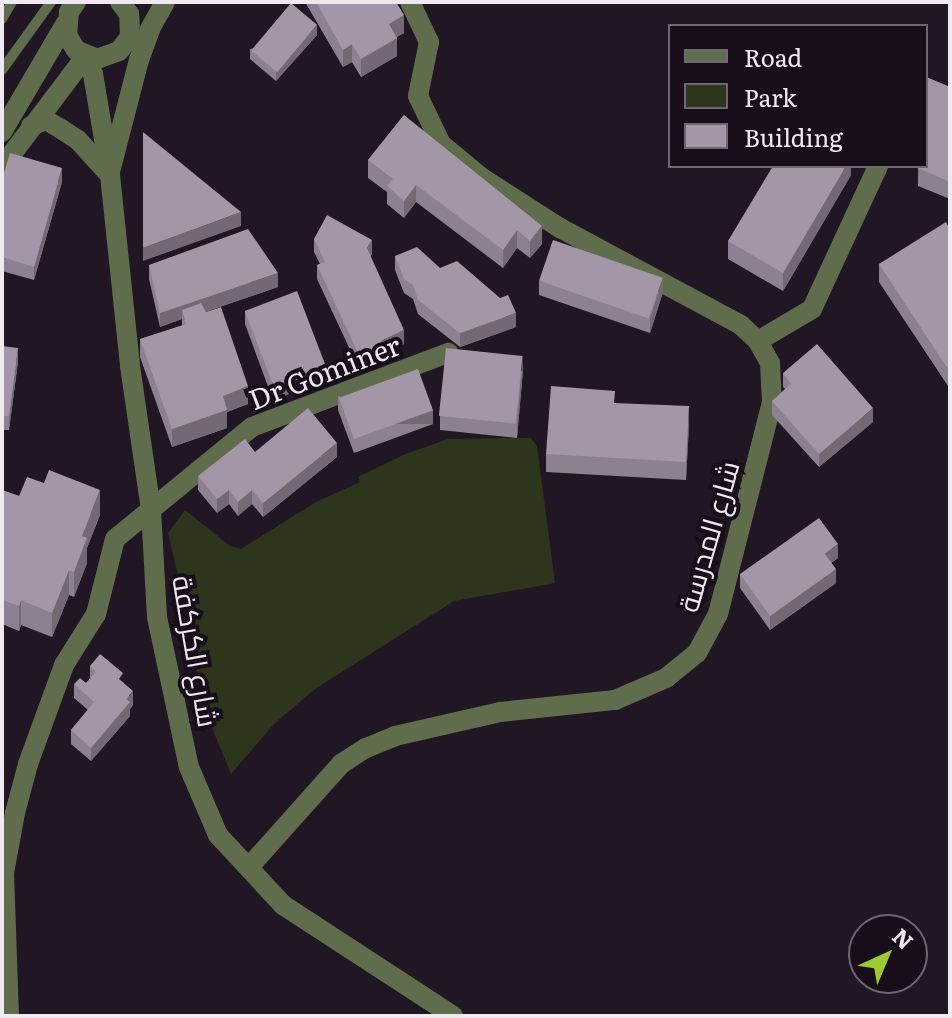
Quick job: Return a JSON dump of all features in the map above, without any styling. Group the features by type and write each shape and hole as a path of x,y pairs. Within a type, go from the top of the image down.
{"street":[{"path":"2,132 76,2"},
{"path":"120,2 129,14 133,81"},
{"path":"2,167 86,56 110,57 154,2"},
{"path":"110,175 133,81 150,29 165,2"},
{"path":"410,2 429,42 418,96 441,144 482,178 560,228 741,325 758,341 812,309 877,168"},
{"name":"شارع الكركفة","path":"66,23 69,41 86,56 93,74 110,175 130,366 151,510 157,617 189,767 218,835 283,905 453,1016"},
{"path":"31,126 46,120 61,129 78,140 110,175"},
{"name":"شارع المدرسة","path":"249,867 341,764 366,748 395,736 500,712 615,700 666,678 697,653 718,614 772,402 770,363 758,341"},
{"name":"Dr Gominer","path":"9,1016 4,873 28,764 64,665 96,614 115,539 252,427 448,353"}],"lane":[{"path":"2,19 12,2"},
{"path":"2,70 51,2"}],"green space":[{"path":"531,438 537,446 555,583 454,601 315,689 274,724 231,774 200,699 192,636 168,533 185,510 230,546 241,549 316,502 360,482 358,477 403,455 448,439"}],"building":[{"path":"316,2 396,2 404,15 389,24 397,38 361,59 352,44 343,50"},
{"path":"291,3 317,25 277,72 251,50"},
{"path":"928,78 950,87 950,182 918,168 928,168"},
{"path":"404,115 542,226 530,241 517,230 503,250 416,185 404,201 387,186 393,179 368,160"},
{"path":"143,132 241,212 143,248"},
{"path":"10,153 62,168 34,267 2,257 2,180"},
{"path":"772,168 845,168 783,273 728,241"},
{"path":"327,215 372,240 367,248 404,330 382,340 377,350 360,357 317,265 325,262 314,239"},
{"path":"946,222 950,229 950,372 879,264"},
{"path":"248,229 278,273 160,313 149,265"},
{"path":"553,240 663,278 649,318 539,281"},
{"path":"417,247 440,268 457,261 500,298 508,295 516,313 460,333 418,300 413,285 404,279 395,256"},
{"path":"297,291 326,366 273,386 245,311"},
{"path":"201,303 206,312 221,307 248,386 223,396 227,410 172,429 140,339 186,324 182,310"},
{"path":"817,344 873,408 819,454 772,401 791,384 783,373"},
{"path":"2,346 18,348 9,416 2,416"},
{"path":"446,348 523,356 515,424 439,416"},
{"path":"418,369 433,410 354,439 339,398"},
{"path":"551,386 615,391 614,403 689,406 686,462 546,454"},
{"path":"308,408 337,443 263,503 252,490 238,502 229,490 217,499 198,476 245,439 255,452"},
{"path":"49,470 100,490 82,536 87,538 74,572 69,570 52,613 21,600 19,606 2,600 2,490 19,496 27,477 44,483"},
{"path":"819,518 838,544 825,554 836,569 770,616 740,574"},
{"path":"100,654 123,673 119,679 133,691 126,699 130,702 91,748 71,730 94,702 74,684 80,678 86,683 96,672 90,666"}]}
